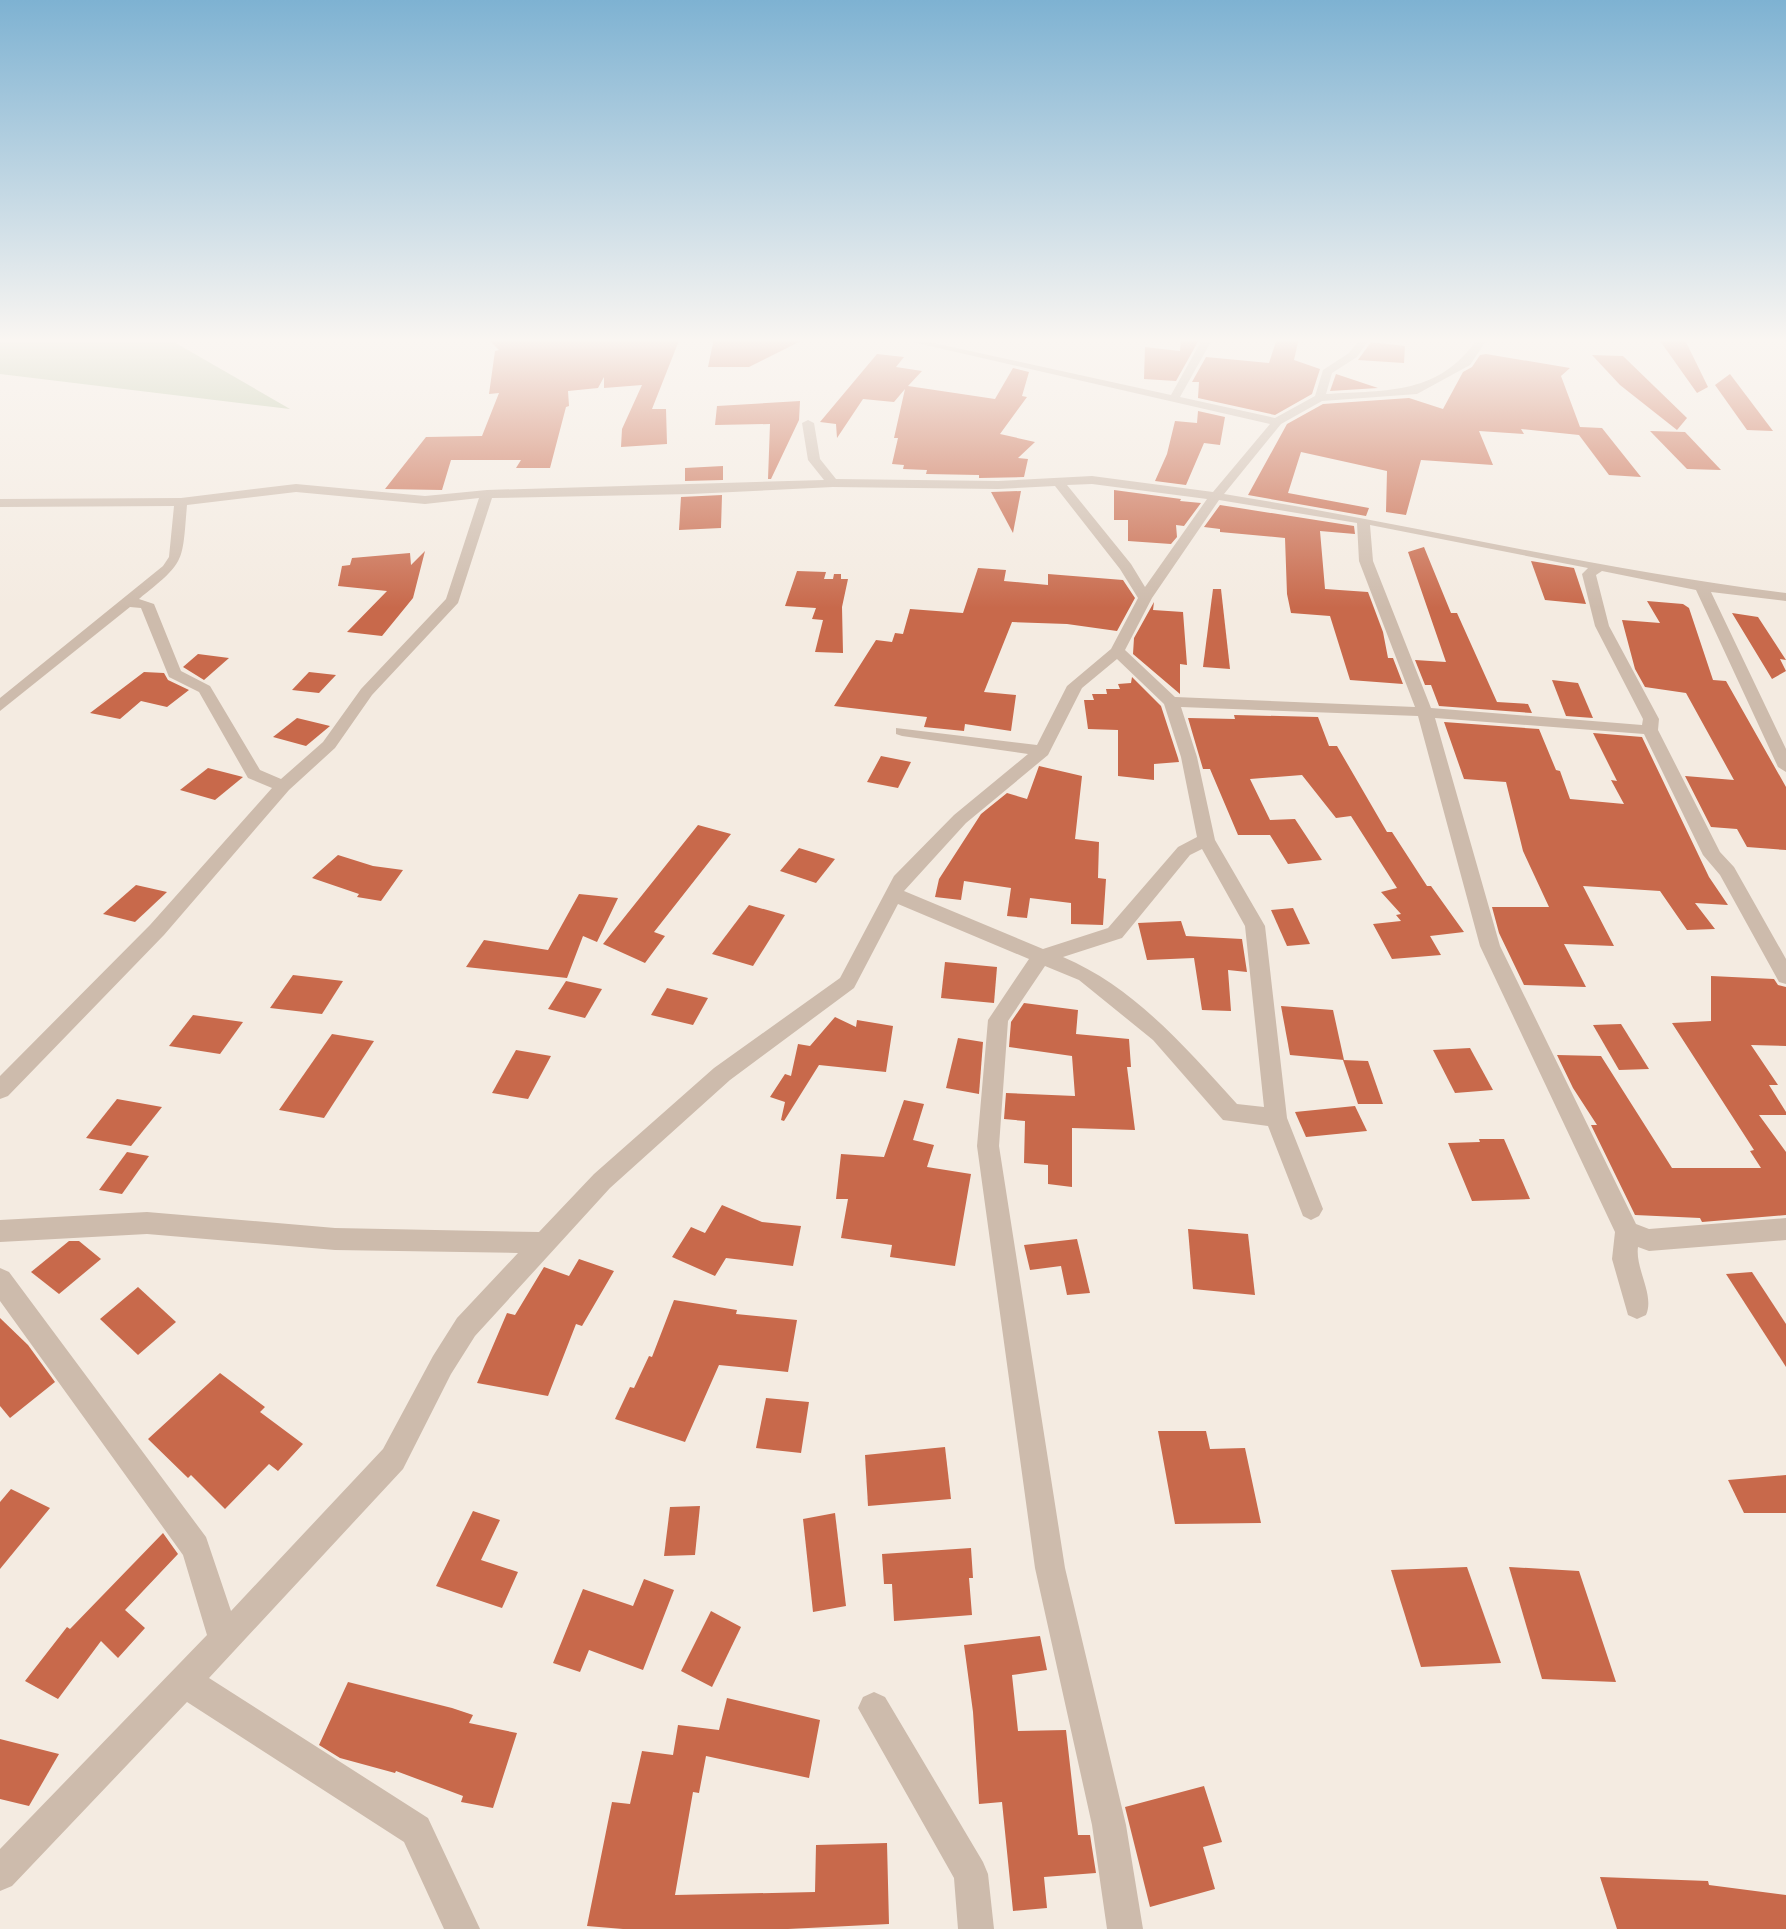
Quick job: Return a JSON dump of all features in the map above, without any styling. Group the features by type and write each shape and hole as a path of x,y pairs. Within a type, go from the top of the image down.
{"street":[{"path":"809,428 814,460 833,483"},
{"path":"0,1874 393,1459 442,1365 466,1327 602,1181 722,1074 847,983 901,880 960,819 1042,751 1075,686 1117,651 1145,598 1216,496 1272,428"},
{"path":"0,503 181,502 296,488 425,500 487,494 691,490 833,483 1092,480 1363,520 1702,587 1786,597"},
{"path":"1058,482 1126,567 1145,598"},
{"path":"0,1090 157,930 283,786 329,745 366,692 453,600 487,494"},
{"path":"0,706 168,569 176,557 181,502"},
{"path":"1363,520 1366,561 1425,712 1490,946 1627,1232 1624,1259 1637,1307"},
{"path":"1600,566 1589,574 1602,626 1651,719 1650,730 1712,855 1727,871 1786,977"},
{"path":"1702,587 1786,767"},
{"path":"128,603 147,604 174,674 205,689 254,774 283,786"},
{"path":"1117,651 1171,702 1189,757 1206,840 1255,926 1276,1118 1311,1209"},
{"path":"1171,702 1425,712 1650,730"},
{"path":"902,731 1042,751"},
{"path":"1125,1929 1109,1825 1050,1568 988,1146 998,1020 1041,957 1115,933 1184,851 1206,840"},
{"path":"893,894 1086,975 1160,1034 1231,1113 1276,1118"},
{"path":"0,1231 147,1223 335,1239 546,1243"},
{"path":"1627,1232 1649,1240 1786,1229"},
{"path":"0,1280 196,1547 224,1639"},
{"path":"184,1681 416,1830 462,1929"},
{"path":"874,1708 971,1874 976,1929"}],"building":[{"path":"485,428 560,428 550,468 516,468 521,460 451,460 442,490 385,489 426,437 482,436"},
{"path":"667,428 667,444 621,447 622,429"},
{"path":"770,428 795,428 771,479 768,479"},
{"path":"896,428 1004,428 1000,434 1035,442 1018,458 1028,459 1024,477 979,478 979,475 926,474 927,470 903,469 904,465 892,464 898,438 894,438"},
{"path":"1173,428 1223,428 1220,445 1204,443 1186,485 1155,481 1167,454"},
{"path":"1285,428 1602,428 1641,477 1609,475 1579,435 1521,429 1524,434 1479,431 1493,465 1421,460 1406,515 1386,512 1387,471 1301,452 1288,493 1369,508 1366,516 1248,495"},
{"path":"1746,428 1771,428 1773,431"},
{"path":"1650,431 1685,432 1721,470 1687,469"},
{"path":"723,466 723,480 685,481 685,468"},
{"path":"1114,490 1201,503 1184,526 1176,525 1177,537 1171,544 1128,541 1128,520 1114,520"},
{"path":"1021,491 1013,533 991,492"},
{"path":"722,495 721,528 679,530 681,497"},
{"path":"1220,505 1354,526 1355,534 1320,531 1325,589 1368,592 1383,632 1388,658 1393,658 1403,684 1350,680 1330,616 1291,613 1287,594 1285,538 1220,532 1220,529 1204,527"},
{"path":"1424,547 1451,613 1457,613 1497,702 1528,704 1532,713 1439,706 1431,685 1425,685 1415,660 1446,662 1408,552"},
{"path":"425,551 413,598 382,636 347,632 387,591 338,586 342,566 350,565 352,558 410,553 411,565"},
{"path":"1531,561 1574,568 1586,604 1545,600"},
{"path":"978,568 1006,570 1004,581 1048,585 1048,574 1123,580 1135,598 1117,631 1067,624 1012,622 984,692 1016,695 1011,731 965,724 964,731 924,727 927,717 834,706 876,640 892,642 895,633 903,634 910,609 963,613"},
{"path":"797,571 826,572 824,579 833,579 834,574 841,574 841,579 848,579 842,607 843,653 815,652 823,620 812,619 816,608 785,606"},
{"path":"1213,589 1221,589 1230,669 1203,667"},
{"path":"1647,601 1683,604 1689,608 1713,680 1726,681 1786,787 1786,850 1747,847 1737,829 1711,827 1685,776 1734,780 1686,693 1645,687 1635,669 1622,620 1660,623"},
{"path":"1154,602 1153,610 1183,612 1187,665 1180,664 1180,694 1133,654 1134,638"},
{"path":"1732,613 1758,617 1786,660 1780,659 1786,671 1772,679"},
{"path":"198,654 229,658 204,680 183,667"},
{"path":"144,672 164,673 168,680 189,690 167,707 141,701 120,719 90,713"},
{"path":"309,672 336,675 319,693 292,690"},
{"path":"1132,677 1161,706 1179,762 1154,764 1154,780 1118,776 1118,730 1088,729 1084,700 1094,700 1092,694 1107,694 1106,689 1120,689 1118,684 1131,683"},
{"path":"1552,680 1578,683 1593,718 1566,716"},
{"path":"1234,715 1318,717 1329,746 1337,746 1387,832 1392,832 1427,886 1431,886 1464,932 1430,936 1441,955 1392,959 1373,924 1401,921 1396,915 1401,914 1381,892 1397,888 1351,816 1336,818 1302,775 1250,779 1270,820 1295,819 1322,860 1288,864 1270,835 1238,835 1210,769 1203,769 1188,718 1235,719"},
{"path":"297,718 330,726 306,746 273,737"},
{"path":"1444,722 1539,729 1570,799 1624,804 1611,780 1617,781 1593,733 1642,737 1709,877 1728,905 1695,903 1715,929 1687,930 1660,891 1583,886 1614,946 1564,944 1586,987 1524,985 1499,933 1492,907 1549,907 1523,851 1506,782 1464,779"},
{"path":"881,756 911,762 898,788 867,782"},
{"path":"1039,766 1082,776 1075,839 1099,842 1098,878 1106,879 1103,925 1071,924 1071,903 1030,898 1027,918 1007,916 1011,888 964,881 961,900 935,897 939,879 981,814 1007,793 1027,799"},
{"path":"208,768 243,777 215,800 180,790"},
{"path":"698,825 731,834 654,932 665,936 645,963 603,944"},
{"path":"799,848 835,859 816,883 780,871"},
{"path":"338,855 373,866 403,870 381,901 357,897 359,894 312,878"},
{"path":"136,885 167,892 135,922 103,914"},
{"path":"579,894 618,898 597,942 583,936 567,978 466,967 484,940 548,950"},
{"path":"749,905 785,915 753,966 712,954"},
{"path":"1293,908 1310,944 1287,946 1271,910"},
{"path":"1181,921 1186,936 1242,939 1247,972 1228,970 1231,1011 1202,1010 1194,958 1147,960 1138,923"},
{"path":"945,962 997,967 994,1003 941,998"},
{"path":"293,975 343,981 322,1014 270,1008"},
{"path":"1711,976 1774,979 1778,985 1786,987 1786,1046 1751,1045 1778,1085 1769,1085 1786,1112 1786,1115 1759,1115 1786,1152 1786,1215 1702,1222 1700,1218 1635,1215 1591,1125 1597,1125 1573,1088 1557,1055 1601,1056 1672,1168 1761,1168 1750,1151 1754,1150 1672,1023 1711,1021"},
{"path":"566,981 602,989 585,1018 548,1009"},
{"path":"667,988 708,998 693,1025 651,1015"},
{"path":"1024,1003 1078,1010 1076,1034 1129,1039 1131,1067 1127,1067 1135,1130 1072,1128 1072,1187 1048,1184 1048,1165 1024,1163 1025,1121 1004,1119 1006,1093 1075,1096 1072,1056 1009,1047 1011,1022"},
{"path":"1281,1006 1333,1010 1344,1060 1290,1055"},
{"path":"193,1015 243,1022 220,1054 169,1046"},
{"path":"835,1017 856,1027 857,1020 893,1026 886,1072 819,1065 784,1121 781,1120 785,1102 770,1097 785,1074 791,1076 798,1044 810,1046"},
{"path":"1621,1024 1649,1069 1619,1070 1593,1025"},
{"path":"332,1034 374,1041 324,1118 279,1110"},
{"path":"958,1038 983,1042 979,1094 946,1088"},
{"path":"1470,1048 1493,1090 1455,1093 1433,1050"},
{"path":"516,1050 551,1056 528,1099 492,1093"},
{"path":"1343,1060 1368,1061 1383,1104 1358,1104"},
{"path":"117,1099 162,1107 131,1146 86,1138"},
{"path":"904,1100 924,1104 913,1140 934,1145 927,1167 971,1174 955,1266 890,1257 892,1245 841,1238 848,1199 836,1199 841,1154 884,1157"},
{"path":"1355,1106 1367,1131 1306,1137 1295,1112"},
{"path":"1479,1139 1504,1139 1530,1199 1472,1201 1448,1143 1480,1142"},
{"path":"127,1152 149,1156 122,1194 99,1190"},
{"path":"722,1205 762,1222 801,1226 793,1266 726,1258 715,1276 672,1257 691,1227 705,1233"},
{"path":"1188,1229 1248,1234 1255,1295 1193,1289"},
{"path":"1077,1239 1090,1293 1067,1295 1061,1266 1030,1270 1024,1245"},
{"path":"69,1241 79,1241 101,1259 59,1294 31,1272"},
{"path":"579,1259 614,1271 582,1326 576,1324 548,1396 477,1383 507,1313 515,1315 544,1267 569,1276"},
{"path":"1752,1272 1786,1324 1786,1367 1726,1274"},
{"path":"138,1287 176,1322 138,1355 100,1319"},
{"path":"674,1300 737,1310 736,1314 797,1320 788,1372 719,1365 685,1442 615,1419 630,1387 634,1388 649,1356 652,1357"},
{"path":"0,1318 28,1345 55,1382 10,1418 0,1406"},
{"path":"220,1373 265,1407 260,1412 303,1444 278,1471 269,1464 225,1509 148,1439"},
{"path":"766,1398 809,1402 801,1453 756,1448"},
{"path":"1158,1431 1206,1431 1210,1449 1245,1448 1261,1523 1175,1524"},
{"path":"945,1447 951,1499 868,1506 865,1455"},
{"path":"1786,1475 1786,1513 1744,1513 1728,1480"},
{"path":"11,1489 50,1508 0,1569 0,1502"},
{"path":"700,1506 695,1555 664,1556 670,1507"},
{"path":"473,1511 500,1520 481,1560 518,1572 502,1608 436,1586"},
{"path":"835,1513 846,1606 813,1612 803,1519"},
{"path":"163,1533 178,1554 125,1610 145,1628 118,1658 101,1641 58,1699 25,1681 67,1627 70,1629"},
{"path":"971,1548 973,1578 969,1578 972,1615 894,1621 892,1584 884,1584 882,1554"},
{"path":"1467,1567 1501,1663 1421,1667 1391,1570"},
{"path":"1509,1567 1579,1571 1616,1682 1542,1679"},
{"path":"644,1579 674,1590 643,1670 589,1650 580,1672 553,1663 583,1589 633,1606"},
{"path":"711,1611 741,1627 712,1687 681,1671"},
{"path":"1040,1636 1047,1670 1012,1675 1018,1731 1066,1730 1078,1835 1090,1835 1096,1873 1044,1877 1047,1908 1013,1911 1002,1802 979,1804 973,1712 964,1645"},
{"path":"348,1682 452,1708 473,1715 469,1723 517,1733 493,1808 461,1802 463,1796 396,1771 340,1758 319,1745"},
{"path":"727,1698 820,1720 809,1778 706,1756 699,1793 693,1792 675,1895 815,1892 816,1845 887,1843 889,1924 788,1929 623,1929 587,1926 612,1802 630,1804 642,1751 673,1755 678,1725 719,1730"},
{"path":"0,1739 59,1754 29,1806 0,1799"},
{"path":"1204,1786 1222,1842 1203,1847 1215,1889 1150,1907 1125,1807"},
{"path":"1600,1877 1708,1881 1709,1885 1786,1895 1786,1929 1617,1929"}]}
